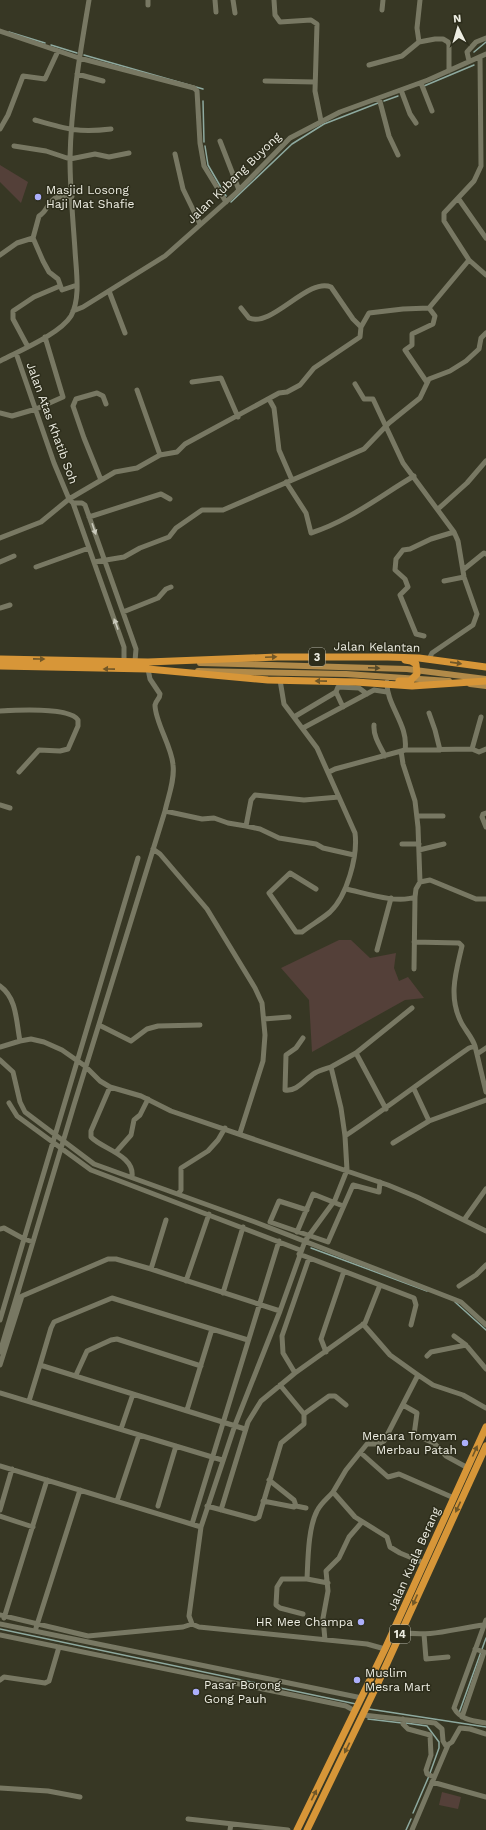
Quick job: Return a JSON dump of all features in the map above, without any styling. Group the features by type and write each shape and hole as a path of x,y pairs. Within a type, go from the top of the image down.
{"highway":[{"name":"Jalan Kelantan","path":"0,666 148,666 277,657 365,657 429,659 486,667"},
{"path":"365,657 411,661 418,667 416,677 387,686"},
{"name":"Jalan Kelantan","path":"0,659 135,661 148,666 280,680 356,682 387,686 430,686 486,680"},
{"name":"Jalan Kuala Berang","path":"307,1830 364,1714 401,1632 425,1566 486,1427"},
{"name":"Jalan Kuala Berang","path":"297,1830 425,1566 484,1455 486,1446"}],"main road":[{"name":"Jalan Kelantan","path":"148,666 279,665 407,669 486,680"},
{"name":"Jalan Kelantan","path":"148,666 278,673 404,677 486,686"}],"street":[{"path":"0,361 45,337 65,322 73,311 77,285 70,159 71,131 79,58 89,0"},
{"path":"215,0 216,12"},
{"path":"233,0 235,13"},
{"path":"274,0 275,15 280,22 311,20 317,24 315,82 316,98 321,121"},
{"path":"382,10 383,0"},
{"path":"419,42 417,28 420,0"},
{"path":"0,31 79,58 194,88 197,91 200,142 204,166 226,202"},
{"path":"470,61 467,52 476,42 486,38"},
{"path":"369,65 402,56 419,42 443,39 448,42 449,70"},
{"path":"0,129 8,115 23,76 45,79 58,51"},
{"name":"Jalan Kubang Buyong","path":"73,311 83,308 165,256 239,190 290,138 321,121 421,83 486,54"},
{"path":"480,57 481,166 474,181 444,213 444,221 469,260 486,275"},
{"path":"77,74 103,81"},
{"path":"265,81 315,82"},
{"path":"421,83 432,111"},
{"path":"401,90 410,114 416,123"},
{"path":"379,98 389,136 398,155"},
{"path":"35,120 71,131 91,132 111,129"},
{"path":"220,141 239,190"},
{"path":"14,146 46,151 70,159 95,154 109,156 129,153"},
{"path":"175,154 183,189 200,224"},
{"path":"72,196 55,198 44,213 39,216 34,238 46,267 49,272 58,279 62,290 77,285"},
{"path":"458,198 485,236"},
{"path":"0,255 17,243 34,238"},
{"path":"0,538 41,522 101,480 119,470 137,468 160,455 177,452 185,444 238,417 271,403 300,385 314,368 356,342 360,337 361,327 367,315 373,312 429,308 469,260"},
{"path":"28,347 13,319 13,311 28,300 60,286"},
{"path":"241,308 249,318 257,319 280,310 292,300 317,286 328,286 331,287 353,319 361,327"},
{"path":"109,291 125,333"},
{"path":"426,381 405,350 412,345 412,334 434,324 435,316 429,308"},
{"path":"94,562 124,557 140,548 169,537 176,528 202,510 223,510 364,448 386,428 389,422 422,396 426,381 431,377 450,371 466,361 479,349 481,338 486,333"},
{"path":"0,413 12,416 36,409 63,397 45,337"},
{"name":"Jalan Atas Khatib Soh","path":"16,353 89,548 124,647 124,661"},
{"path":"192,382 221,378 238,417"},
{"path":"355,384 364,399 373,399 404,464 438,509 458,540 464,577 476,610 477,618 473,625 432,652 429,659"},
{"path":"137,390 160,455"},
{"path":"101,480 73,406 76,399 97,393 103,396 106,404"},
{"path":"271,403 278,445 289,481 306,513 311,533 329,527 357,512 414,476"},
{"path":"438,509 468,483 486,461"},
{"path":"89,516 161,494 170,498"},
{"path":"71,501 83,503 89,516 136,649 135,661"},
{"path":"424,636 416,634 408,619 400,595 408,587 405,579 395,570 395,563 403,550 410,549 431,539 454,532"},
{"path":"36,567 89,548"},
{"path":"463,570 484,553 486,554"},
{"path":"0,562 14,556"},
{"path":"444,581 464,577"},
{"path":"123,612 158,598 166,589 171,587"},
{"path":"0,608 10,605"},
{"path":"0,1352 85,1066 165,811 173,776 173,765 156,710 156,702 160,694 150,679 148,666"},
{"path":"280,680 284,704 294,716 298,725 303,728 317,748 355,833 356,843 346,889 330,912 302,932 296,932 269,893 290,873 316,888"},
{"path":"303,728 374,690 387,686 399,716 406,744 403,751 403,764 415,801 417,816 420,882 416,889 415,897 414,969"},
{"path":"294,716 336,692 338,688 359,688 367,694"},
{"path":"336,692 343,707"},
{"path":"0,710 59,712 73,715 78,720 78,726 68,749 60,751 39,750 19,772"},
{"path":"429,713 440,750"},
{"path":"472,750 481,717"},
{"path":"374,725 376,740 385,756"},
{"path":"329,772 335,769 403,751 472,750 479,752 486,749"},
{"path":"246,826 251,800 255,795 304,800 339,797"},
{"path":"0,805 10,808"},
{"path":"165,811 202,819 214,818 228,823 260,830 279,838 316,844 323,848 354,855"},
{"path":"486,813 483,814 482,817 486,827"},
{"path":"417,816 443,816"},
{"path":"402,844 419,844"},
{"path":"419,850 444,844"},
{"path":"153,849 160,854 207,909 262,1003 266,1035 263,1061 240,1133"},
{"path":"0,1320 138,858"},
{"path":"420,882 430,880 476,898 486,899"},
{"path":"346,889 390,898 409,899 415,897"},
{"path":"376,950 390,898"},
{"path":"123,907 134,911"},
{"path":"116,931 127,934"},
{"path":"414,942 460,943 462,946 453,986 453,1000 461,1023 475,1046 486,1092"},
{"path":"0,986 7,991 15,1008 20,1041"},
{"path":"303,1038 296,1048 286,1055 285,1091 299,1086 313,1074 331,1067 356,1053 412,1008"},
{"path":"264,1019 289,1016"},
{"path":"99,1025 131,1041 147,1029 158,1026 200,1025"},
{"path":"0,1047 31,1039 44,1042 62,1050 85,1066 100,1081 110,1087 148,1099 171,1111 240,1133 417,1196 486,1232"},
{"path":"345,1136 414,1089 434,1072 469,1048 475,1046"},
{"path":"477,1054 486,1048"},
{"path":"356,1053 386,1108"},
{"path":"1,1062 12,1072 18,1110"},
{"path":"192,1624 190,1612 201,1527 222,1460 280,1311 306,1238 334,1202 347,1170 345,1136 341,1108 331,1067"},
{"path":"110,1087 90,1134 96,1141 116,1152 131,1169 135,1182"},
{"path":"414,1089 429,1121"},
{"path":"116,1152 131,1135 134,1120 140,1115 148,1099"},
{"path":"393,1143 429,1121 486,1100"},
{"path":"9,1102 55,1139"},
{"path":"18,1110 29,1115 91,1170 178,1194 306,1238 461,1302 486,1325"},
{"path":"178,1194 181,1190 181,1168 208,1151 218,1140 225,1128"},
{"path":"62,1145 91,1163 209,1214 279,1241 309,1258 416,1300 410,1325"},
{"path":"307,1210 281,1201 278,1202 270,1222 297,1232 306,1238 327,1242 330,1241 354,1184 379,1192 380,1182"},
{"path":"464,1220 486,1189"},
{"path":"297,1232 313,1194 344,1206"},
{"path":"186,1281 209,1214"},
{"path":"151,1269 166,1220"},
{"path":"223,1293 244,1227"},
{"path":"0,1229 5,1229 33,1242"},
{"path":"192,1524 279,1241"},
{"path":"295,1373 283,1353 282,1336 309,1258"},
{"path":"0,1365 20,1299 24,1294 108,1259 116,1259 151,1269 280,1311"},
{"path":"459,1286 476,1275 486,1265"},
{"path":"326,1352 321,1339 344,1271"},
{"path":"221,1510 249,1418 263,1398 363,1324 368,1318 380,1285"},
{"path":"29,1401 54,1322 110,1299 138,1306 248,1340"},
{"path":"363,1324 390,1355 418,1375 433,1385 463,1395 486,1408"},
{"path":"187,1410 212,1329"},
{"path":"454,1336 466,1345 486,1369"},
{"path":"76,1375 86,1351 114,1340 201,1366"},
{"path":"427,1356 431,1352 466,1345"},
{"path":"40,1365 245,1429"},
{"path":"307,1580 310,1546 315,1516 323,1503 333,1492 346,1470 368,1444 378,1444 384,1441 418,1375"},
{"path":"207,1506 256,1519 281,1443 304,1424 304,1414 280,1385"},
{"path":"0,1392 222,1460"},
{"path":"121,1429 133,1394"},
{"path":"304,1414 329,1396 335,1396 346,1405"},
{"path":"402,1405 417,1413 414,1435 439,1446 446,1456 468,1468"},
{"path":"118,1501 139,1435"},
{"path":"158,1506 176,1446"},
{"path":"361,1453 388,1477 399,1474 454,1498"},
{"path":"0,1466 201,1527"},
{"path":"0,1510 12,1469"},
{"path":"47,1480 33,1527 2,1616 1,1624 361,1699"},
{"path":"269,1480 294,1500 296,1506"},
{"path":"36,1631 80,1490"},
{"path":"333,1492 353,1515 385,1536 389,1546 425,1566"},
{"path":"263,1501 294,1508 296,1506 306,1508"},
{"path":"0,1516 33,1527"},
{"path":"325,1640 323,1618 328,1583 327,1570 339,1558 348,1537 362,1522"},
{"path":"303,1614 280,1608 275,1603 277,1587 282,1579 328,1583"},
{"path":"2,1616 88,1636 184,1627 192,1624 198,1627 367,1644 385,1649"},
{"path":"401,1632 440,1634 485,1623 481,1651 462,1717"},
{"path":"424,1634 426,1659 448,1657"},
{"path":"0,1636 240,1683 346,1706 356,1710"},
{"path":"0,1680 4,1677 45,1683 49,1681 59,1647"},
{"path":"481,1651 454,1704 456,1713 471,1725 486,1734"},
{"path":"240,1683 242,1674"},
{"path":"364,1714 403,1721 439,1724 442,1729 443,1742 448,1746"},
{"path":"403,1721 408,1729 430,1736 431,1755 426,1770 431,1777 486,1797"},
{"path":"412,1830 431,1777 460,1728 486,1723"},
{"path":"0,1788 48,1791 80,1797"},
{"path":"188,1819 288,1830"},
{"path":"230,1830 231,1824"}],"shaded area":[{"path":"0,165 28,182 21,203 0,182"},
{"path":"339,940 351,940 370,958 396,953 394,968 399,981 408,977 424,998 405,1000 312,1052 309,1000 281,968"},
{"path":"442,1792 461,1797 458,1809 439,1805"}],"waterway":[{"path":"9,32 45,43"},
{"path":"474,52 486,42"},
{"path":"51,45 77,53"},
{"path":"84,55 203,89"},
{"path":"424,86 474,65"},
{"path":"384,101 398,96"},
{"path":"203,101 204,142"},
{"path":"231,202 292,144 324,124 378,103"},
{"path":"205,146 208,165 226,196"},
{"path":"311,1248 427,1291"},
{"path":"455,1302 486,1330"},
{"path":"0,1629 356,1704"},
{"path":"459,1713 486,1638"},
{"path":"369,1709 486,1727"},
{"path":"368,1719 402,1723"},
{"path":"406,1723 427,1726 439,1742 439,1748 430,1773"},
{"path":"413,1813 429,1776"},
{"path":"406,1830 411,1819"}],"place":[{"name":"Masjid Losong Haji Mat Shafie","path":"38,197"},
{"name":"Menara Tomyam Merbau Patah","path":"465,1443"},
{"name":"HR Mee Champa","path":"361,1622"},
{"name":"Muslim Mesra Mart","path":"357,1680"},
{"name":"Pasar Borong Gong Pauh","path":"196,1692"}]}
